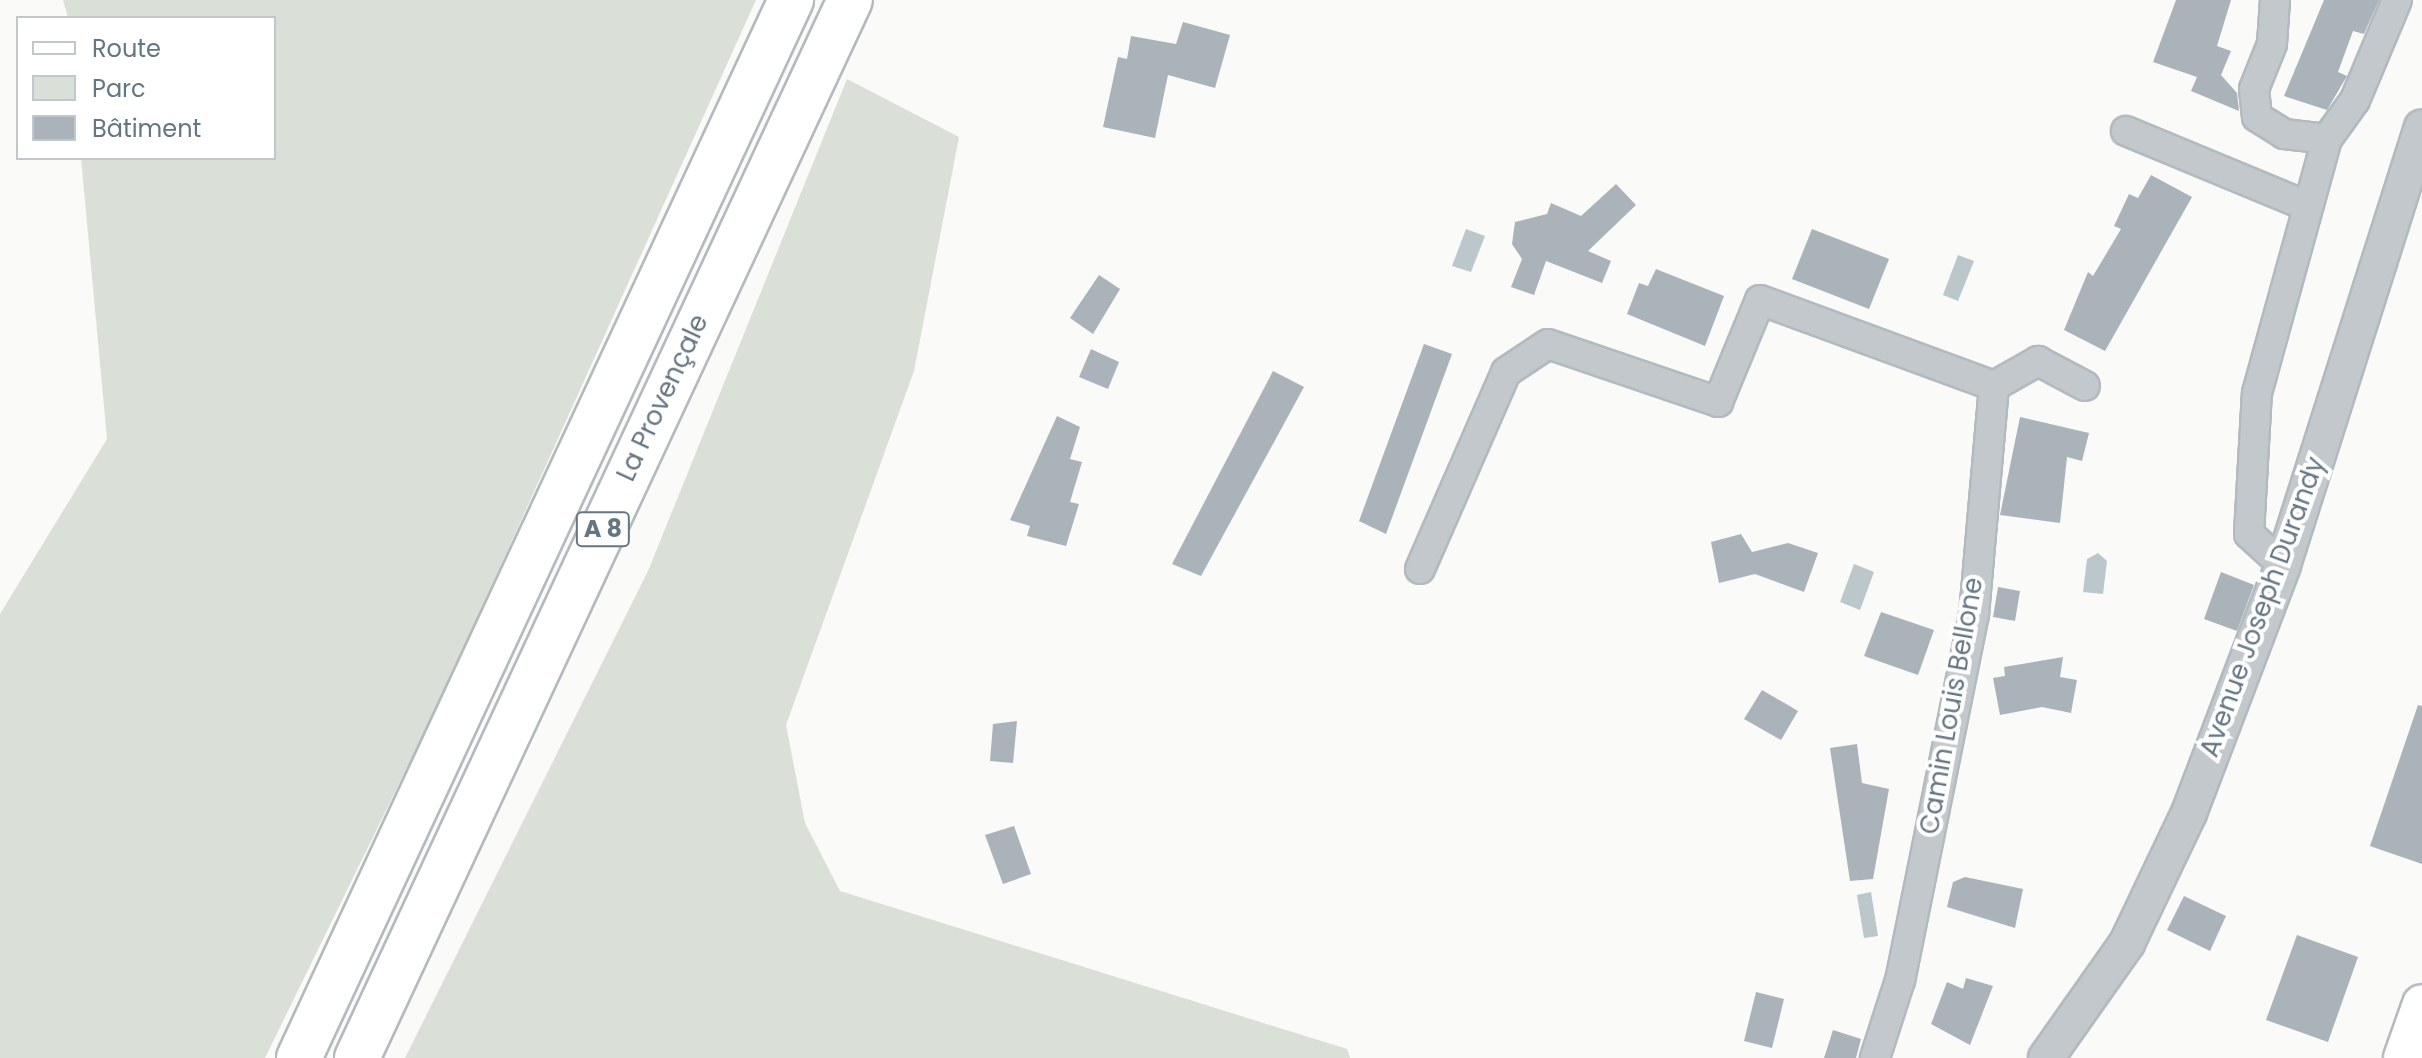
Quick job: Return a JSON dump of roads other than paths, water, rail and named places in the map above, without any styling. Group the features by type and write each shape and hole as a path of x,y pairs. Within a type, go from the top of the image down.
{"highway":[{"name":"La Provençale","path":"299,1058 791,0"},
{"name":"La Provençale","path":"357,1058 850,0"}],"main road":[{"path":"2403,1058 2422,1004"}],"street":[{"path":"2275,0 2272,44 2254,89 2257,117 2284,134 2327,139"},
{"path":"2283,565 2256,547 2248,516 2257,393 2305,205 2327,139 2355,100 2397,0"},
{"name":"Avenue Joseph Durandy","path":"2046,1058 2104,981 2155,891 2283,565 2422,128"},
{"path":"2126,131 2305,205"},
{"path":"1420,569 1506,372 1548,344 1718,402 1760,300 1994,386 2038,361 2085,386"},
{"name":"Camin Louis Bellone","path":"1875,1058 1900,980 1974,614 1994,386"}]}
